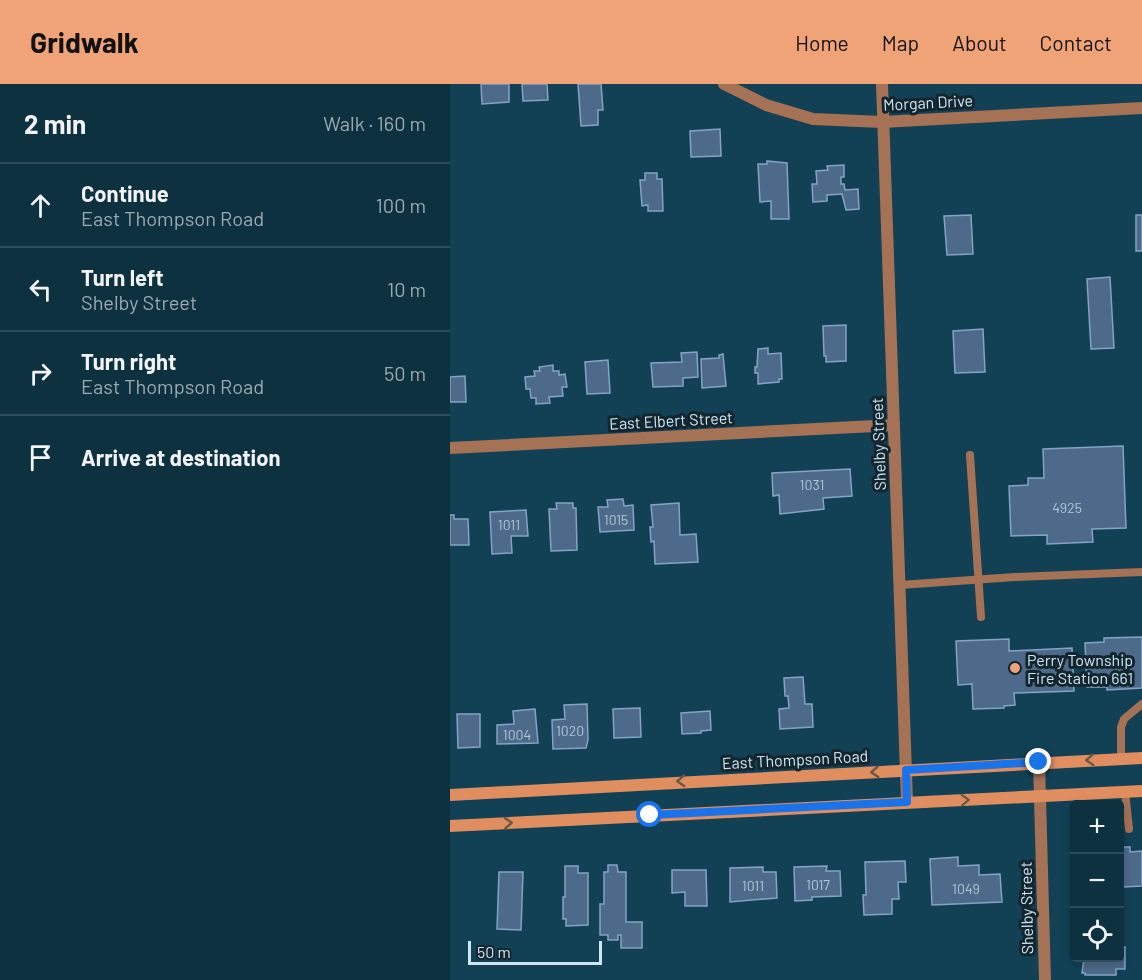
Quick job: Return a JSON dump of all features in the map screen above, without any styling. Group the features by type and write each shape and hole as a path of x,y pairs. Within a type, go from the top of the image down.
{"main road":[{"name":"East Thompson Road","path":"450,795 1142,758"},
{"path":"450,826 1142,791"}],"street":[{"name":"Morgan Drive","path":"724,84 750,99 813,119 882,122 1142,108"},
{"name":"Shelby Street","path":"882,84 907,802"},
{"name":"East Elbert Street","path":"450,448 894,425"},
{"name":"Shelby Street","path":"1039,762 1045,980"}],"lane":[{"path":"970,455 981,617"},
{"path":"900,585 978,579 1142,572"},
{"path":"1121,759 1121,727 1124,719 1142,704"},
{"path":"1125,792 1129,830"}],"building":[{"path":"481,84 509,84 509,102 482,104"},
{"path":"522,84 547,84 548,100 523,101"},
{"path":"578,84 601,84 603,110 598,110 598,125 581,126"},
{"path":"720,129 721,156 691,157 690,131"},
{"path":"767,161 787,163 789,219 771,219 771,201 760,202 758,164 767,164"},
{"path":"844,165 844,177 841,177 841,184 844,184 845,190 858,189 859,209 846,210 842,194 827,195 827,201 813,202 812,184 817,184 816,171 828,170 827,166"},
{"path":"645,173 657,173 657,179 662,179 663,211 648,211 648,205 642,206 640,180 645,180"},
{"path":"971,215 973,254 947,255 944,216"},
{"path":"1136,215 1142,215 1142,251 1136,251"},
{"path":"1110,277 1114,348 1091,349 1087,279"},
{"path":"846,325 846,361 826,362 823,326"},
{"path":"983,329 985,372 955,373 953,331"},
{"path":"768,348 768,354 781,353 782,379 779,379 779,382 758,384 758,373 755,373 755,367 757,367 758,349"},
{"path":"697,352 698,377 683,378 683,386 653,387 651,363 682,362 681,353"},
{"path":"723,354 726,386 702,388 701,359 719,358 719,355"},
{"path":"608,360 610,393 587,394 585,362"},
{"path":"553,365 553,371 559,371 559,375 565,374 567,387 562,387 563,396 549,397 550,403 536,404 536,398 531,398 530,389 526,389 525,377 535,376 534,371 540,371 539,367"},
{"path":"465,376 466,402 450,402 450,377"},
{"path":"1123,446 1126,528 1092,529 1093,542 1047,544 1047,535 1011,536 1009,486 1028,485 1028,478 1044,478 1043,449"},
{"path":"850,469 852,496 823,498 824,509 780,514 779,495 773,496 772,473"},
{"path":"623,499 624,506 633,505 634,530 600,532 598,507 608,507 607,500"},
{"path":"556,503 573,503 573,508 576,508 577,550 551,551 549,509 557,509"},
{"path":"679,503 680,535 696,534 698,562 655,564 654,541 651,542 650,527 653,527 651,505"},
{"path":"526,510 528,536 511,536 512,553 492,554 490,512"},
{"path":"450,515 454,515 454,519 468,519 469,545 450,545"},
{"path":"1142,637 1142,688 1107,690 1107,687 1087,687 1085,643 1104,642 1104,638"},
{"name":"Perry Township Fire Station 661","path":"1009,639 1009,651 1072,648 1074,691 1014,693 1015,705 1004,706 1004,708 973,709 972,684 958,685 956,641"},
{"path":"803,677 805,704 812,704 813,727 780,729 779,709 789,708 788,696 785,696 784,678"},
{"path":"587,704 588,740 586,748 553,749 552,720 565,719 564,705"},
{"path":"640,708 641,737 614,738 613,709"},
{"path":"535,709 538,743 497,744 497,725 514,724 513,711"},
{"path":"710,711 711,730 682,734 681,713"},
{"path":"457,714 480,714 480,747 458,748"},
{"path":"1124,847 1130,847 1130,852 1142,851 1142,886 1124,887"},
{"path":"958,857 958,866 979,865 979,875 1000,874 1002,902 932,905 930,859"},
{"path":"905,861 906,882 898,882 899,899 892,899 892,914 864,915 865,862"},
{"path":"608,865 617,865 618,872 626,872 626,922 642,922 642,948 621,948 621,935 618,935 618,940 608,940 608,935 600,935 600,904 604,904 604,872 608,872"},
{"path":"565,866 578,866 578,873 588,873 588,925 566,926 566,919 563,919"},
{"path":"827,866 826,871 840,871 841,896 812,897 812,900 795,901 794,867"},
{"path":"763,867 763,872 776,872 777,898 730,902 730,868"},
{"path":"672,870 706,870 707,906 685,906 685,892 672,893"},
{"path":"499,872 523,872 521,930 497,929"},
{"path":"1125,947 1125,969 1116,969 1116,975 1085,975 1082,973 1083,962 1124,962"}],"place":[{"name":"Perry Township Fire Station 661","path":"1015,668"}],"route":[{"path":"650,815 907,802 906,770 1039,762"}]}
